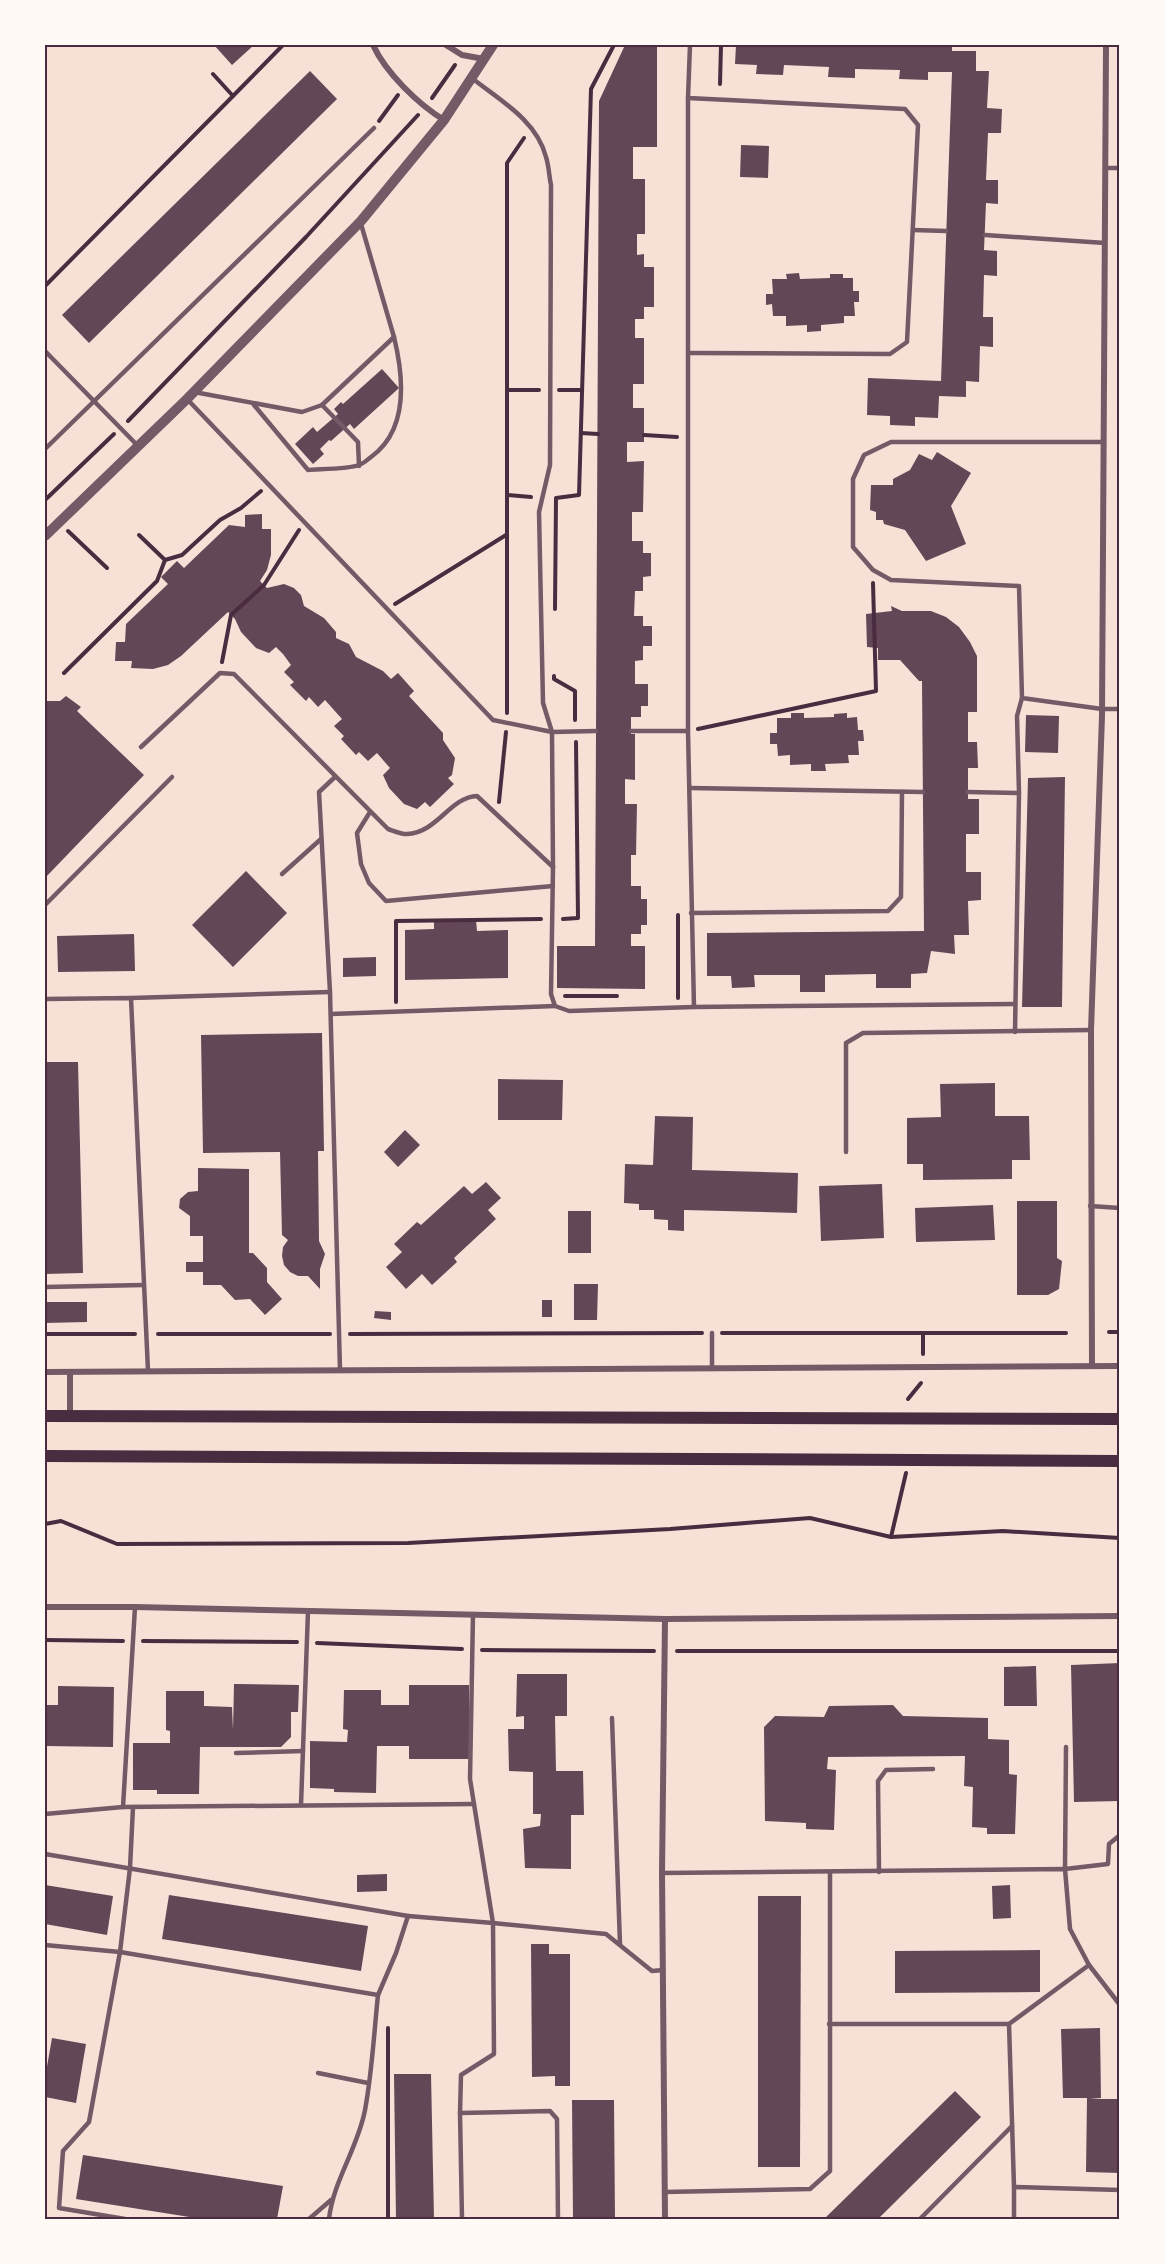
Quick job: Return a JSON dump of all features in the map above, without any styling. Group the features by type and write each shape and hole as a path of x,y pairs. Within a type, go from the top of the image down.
{"main road":[{"path":"45,1416 1120,1419"},
{"path":"45,1456 1120,1461"}],"street":[{"path":"373,45 378,57 424,108 444,120"},
{"path":"446,45 462,55 484,59"},
{"path":"45,536 191,396 361,221 444,120 493,45"},
{"path":"1092,1366 1091,1030 1102,709 1106,45"},
{"path":"45,1372 1120,1366"},
{"path":"70,1372 70,1416"},
{"path":"45,1608 135,1607 665,1619 1120,1616"},
{"path":"665,1619 662,1873 665,2219"}],"lane":[{"path":"690,45 687,98 688,731 694,1007"},
{"path":"471,77 532,127 546,155 551,185 550,465 539,512 543,704 552,732 551,994 555,1006"},
{"path":"687,98 905,109 918,125 908,342 890,354 689,353"},
{"path":"45,449 374,128"},
{"path":"1106,168 1120,168"},
{"path":"254,405 308,470 359,466 383,448 393,431 401,404 400,364 361,221"},
{"path":"913,230 946,231"},
{"path":"985,235 1105,243"},
{"path":"191,396 302,412 322,405 394,337"},
{"path":"45,351 139,447"},
{"path":"191,396 268,484 493,720 552,732 596,731"},
{"path":"322,405 358,442 359,466"},
{"path":"1015,1032 1019,793 1017,716 1022,698 1019,586 891,580 873,570 853,546 853,479 864,455 891,442 1104,442"},
{"path":"141,747 220,673 234,674 388,830 407,834 426,829 467,796 477,796 498,813 553,867"},
{"path":"1022,698 1102,709 1120,709"},
{"path":"631,731 688,731"},
{"path":"45,905 172,777"},
{"path":"335,777 319,792 331,1014 341,1334 340,1370"},
{"path":"690,788 923,792"},
{"path":"691,913 888,911 901,897 902,792"},
{"path":"968,792 1019,793"},
{"path":"370,812 357,833 361,864 369,882 386,901 552,886"},
{"path":"282,874 321,839"},
{"path":"45,999 330,992"},
{"path":"131,998 148,1371"},
{"path":"331,1014 555,1006 569,1011 694,1007 1015,1004"},
{"path":"846,1152 846,1043 863,1033 1091,1030"},
{"path":"1090,1206 1120,1208"},
{"path":"45,1287 144,1285"},
{"path":"712,1334 712,1369"},
{"path":"123,1808 135,1607"},
{"path":"301,1805 308,1611"},
{"path":"462,2219 461,2075 494,2054 493,1923 470,1779 473,1614"},
{"path":"612,1718 620,1944"},
{"path":"1066,1747 1065,1869 1070,1929 1089,1965 1120,2005"},
{"path":"236,1753 303,1751"},
{"path":"879,1872 878,1781 886,1770 933,1769"},
{"path":"45,1814 123,1808 474,1804"},
{"path":"125,2219 59,2208 63,2151 88,2122 120,1952 130,1868 133,1808"},
{"path":"662,1873 1065,1869 1108,1864 1109,1844 1120,1835"},
{"path":"45,1854 408,1916 606,1934 652,1971 663,1970"},
{"path":"664,2192 810,2189 830,2171 830,1872"},
{"path":"329,2219 331,2200 348,2162 365,2111 378,1995 396,1953 408,1916"},
{"path":"45,1945 120,1952 378,1995"},
{"path":"829,2024 1009,2024 1089,1965"},
{"path":"1009,2024 1014,2219"},
{"path":"318,2073 368,2083"},
{"path":"460,2113 550,2111 557,2119 558,2219"},
{"path":"920,2219 1012,2126"},
{"path":"1014,2187 1120,2190"},
{"path":"309,2219 331,2200"}],"path":[{"path":"45,286 283,45"},
{"path":"720,84 721,45"},
{"path":"45,500 120,428 306,237 424,108 462,55"},
{"path":"213,74 233,96"},
{"path":"374,128 405,87"},
{"path":"498,813 507,722 507,163 532,127"},
{"path":"581,433 598,434"},
{"path":"644,435 680,437"},
{"path":"165,560 182,555 220,520 241,508 268,484"},
{"path":"220,673 231,615 264,585 304,522"},
{"path":"59,523 106,568"},
{"path":"387,609 507,535"},
{"path":"139,536 165,560"},
{"path":"64,673 157,581 165,560"},
{"path":"688,731 876,691 873,570"},
{"path":"1109,1332 1120,1332"},
{"path":"923,1333 923,1354"},
{"path":"45,1334 1066,1333"},
{"path":"908,1399 921,1383"},
{"path":"891,1537 906,1473"},
{"path":"45,1524 62,1521 117,1544 408,1543 647,1530 810,1518 891,1537 1003,1531 1120,1538"},
{"path":"45,1640 307,1642 472,1649 665,1651 1120,1651"},
{"path":"388,2018 388,2219"}],"building":[{"path":"214,45 254,45 232,65"},
{"path":"625,45 657,45 657,147 633,147 633,179 645,179 645,234 637,234 637,255 644,254 644,267 654,267 654,307 644,307 644,319 635,319 635,338 644,338 644,384 633,384 633,408 644,408 644,442 627,442 627,462 644,461 643,512 632,512 632,541 643,541 643,553 651,553 651,576 643,577 643,591 635,591 634,616 643,616 643,626 652,626 652,646 643,646 643,660 635,661 635,684 648,684 648,706 641,706 641,717 631,717 631,734 635,734 635,780 625,779 625,804 637,804 636,855 631,855 631,886 641,886 641,899 647,899 647,925 641,925 641,934 631,934 631,946 645,946 645,989 557,988 557,946 595,946 599,101"},
{"path":"736,45 952,45 952,51 976,51 976,71 989,71 987,108 1002,109 1001,133 988,133 986,180 998,180 998,204 986,203 984,250 997,251 997,276 984,275 983,317 993,317 993,347 980,346 979,382 966,381 966,397 939,396 938,418 915,417 915,426 890,425 890,416 867,415 868,378 941,381 952,72 928,72 928,80 899,79 900,70 855,69 855,78 828,77 829,67 784,65 783,75 756,74 757,65 735,64"},
{"path":"310,71 337,99 89,343 62,315"},
{"path":"741,145 769,146 768,178 740,177"},
{"path":"799,273 800,279 830,278 830,274 843,274 843,278 853,278 853,291 859,291 859,302 854,302 855,316 844,316 844,323 821,325 821,331 807,332 807,325 786,326 786,316 773,316 772,304 766,305 766,294 773,294 772,279 787,279 786,274"},
{"path":"382,369 399,388 354,429 350,424 331,441 329,440 320,449 324,454 313,464 295,444 313,427 317,432 338,414 334,409 341,402 343,404"},
{"path":"937,452 971,473 951,506 966,544 926,561 905,530 884,524 883,520 876,520 876,512 870,510 871,485 893,485 893,479 910,470 919,454 932,460"},
{"path":"262,514 262,529 271,529 271,555 267,570 260,581 267,588 284,584 294,588 301,595 304,606 324,618 336,632 336,638 349,644 356,657 383,671 391,679 398,673 414,691 409,696 443,733 443,740 455,758 452,775 448,778 454,784 430,807 425,802 417,809 404,804 389,788 383,775 390,768 377,753 368,761 359,752 356,755 341,739 344,736 334,726 342,719 325,700 318,707 309,697 306,701 290,685 294,682 284,672 291,665 283,654 276,647 269,653 256,648 241,632 235,619 228,612 181,656 168,665 153,669 131,668 132,661 115,661 116,642 125,642 126,624 168,584 161,577 177,561 184,568 229,525 245,527 245,515"},
{"path":"891,606 902,611 931,611 946,617 959,627 977,656 977,712 968,712 968,742 977,742 978,768 968,768 968,799 979,799 979,834 966,834 966,872 981,872 981,900 968,901 969,935 954,935 955,954 931,951 927,973 911,974 911,988 876,988 876,974 825,975 825,992 800,992 800,975 754,975 755,987 732,988 731,976 707,976 707,933 924,931 922,681 919,681 900,660 878,660 878,648 867,647 866,614 892,611"},
{"path":"66,696 81,707 77,711 144,775 45,878 45,701 60,701"},
{"path":"791,713 804,713 804,718 834,717 834,714 847,713 847,718 857,717 858,730 863,730 864,741 858,741 859,755 848,755 849,763 825,764 826,771 811,771 811,764 790,765 790,755 778,756 777,744 770,744 770,733 777,733 777,718 791,718"},
{"path":"1026,715 1059,716 1058,753 1025,752"},
{"path":"1065,777 1062,1007 1022,1007 1028,778"},
{"path":"246,871 287,913 233,967 192,925"},
{"path":"476,920 477,931 508,930 508,978 405,980 405,930 434,929 434,921"},
{"path":"134,934 135,971 58,972 57,936"},
{"path":"376,957 376,976 343,977 343,958"},
{"path":"322,1033 324,1151 318,1151 319,1241 325,1254 320,1269 320,1289 308,1276 298,1276 284,1265 283,1247 288,1240 282,1235 280,1152 203,1153 201,1035"},
{"path":"45,1062 78,1062 83,1273 45,1274"},
{"path":"498,1079 563,1080 562,1120 498,1120"},
{"path":"995,1083 995,1116 1029,1116 1030,1160 1012,1160 1012,1179 923,1180 923,1164 907,1164 907,1118 941,1117 940,1084"},
{"path":"655,1116 693,1117 692,1170 798,1173 797,1213 684,1210 684,1231 668,1230 668,1220 654,1219 654,1210 639,1210 639,1204 624,1203 625,1164 653,1165"},
{"path":"405,1130 420,1145 398,1167 384,1152"},
{"path":"198,1168 249,1169 249,1253 253,1253 267,1268 267,1282 282,1299 265,1315 250,1299 235,1300 221,1285 203,1285 203,1272 186,1272 186,1262 203,1262 203,1236 190,1236 190,1216 179,1208 180,1199 188,1192 198,1191"},
{"path":"486,1182 501,1198 488,1210 496,1219 454,1258 457,1262 432,1285 422,1274 406,1289 386,1267 402,1252 394,1244 417,1222 421,1225 464,1186 472,1194"},
{"path":"882,1184 884,1238 821,1241 819,1186"},
{"path":"1017,1201 1057,1201 1057,1258 1062,1261 1059,1289 1048,1295 1017,1295"},
{"path":"993,1205 995,1240 916,1242 915,1208"},
{"path":"568,1211 591,1211 591,1253 568,1253"},
{"path":"574,1284 598,1284 597,1320 574,1320"},
{"path":"542,1300 552,1300 552,1317 542,1317"},
{"path":"45,1302 87,1302 87,1322 45,1323"},
{"path":"375,1311 391,1312 391,1320 374,1318"},
{"path":"1120,1663 1120,1801 1074,1802 1071,1665"},
{"path":"1036,1666 1037,1706 1004,1706 1004,1667"},
{"path":"517,1674 567,1674 567,1716 555,1716 556,1771 583,1771 584,1815 571,1815 571,1869 525,1868 523,1829 540,1826 541,1814 533,1814 533,1772 509,1771 508,1729 524,1729 524,1716 516,1717"},
{"path":"234,1684 299,1685 298,1712 291,1712 291,1737 281,1747 200,1747 199,1794 157,1794 157,1790 133,1790 133,1743 170,1743 170,1731 166,1730 166,1691 204,1691 204,1706 232,1707 233,1730"},
{"path":"409,1685 469,1685 469,1759 409,1759 409,1746 377,1746 376,1793 334,1792 334,1789 310,1788 310,1741 347,1742 348,1730 343,1729 344,1690 381,1690 381,1705 409,1705"},
{"path":"58,1686 114,1687 113,1747 45,1746 45,1705 58,1705"},
{"path":"893,1705 903,1716 988,1718 988,1739 1009,1740 1009,1774 1017,1775 1015,1834 987,1834 987,1828 972,1827 973,1787 964,1786 965,1756 828,1757 827,1769 836,1770 834,1830 806,1829 806,1823 765,1821 764,1727 775,1716 824,1717 829,1706"},
{"path":"387,1874 387,1891 357,1892 357,1875"},
{"path":"45,1885 113,1896 107,1935 45,1924"},
{"path":"1010,1885 1011,1918 993,1919 992,1886"},
{"path":"169,1895 368,1926 361,1971 162,1939"},
{"path":"758,1896 801,1896 800,2167 758,2167"},
{"path":"531,1944 549,1944 549,1954 570,1954 570,2086 555,2086 555,2076 532,2077"},
{"path":"1040,1950 1040,1992 895,1993 895,1951"},
{"path":"1100,2028 1101,2098 1090,2099 1120,2099 1120,2173 1086,2172 1087,2098 1063,2098 1061,2029"},
{"path":"52,2038 86,2044 76,2103 45,2097 45,2078"},
{"path":"394,2074 431,2074 434,2219 396,2219"},
{"path":"955,2091 981,2117 878,2219 824,2219"},
{"path":"572,2100 614,2100 615,2219 573,2219"},
{"path":"83,2155 283,2186 277,2219 202,2219 76,2199"}]}
